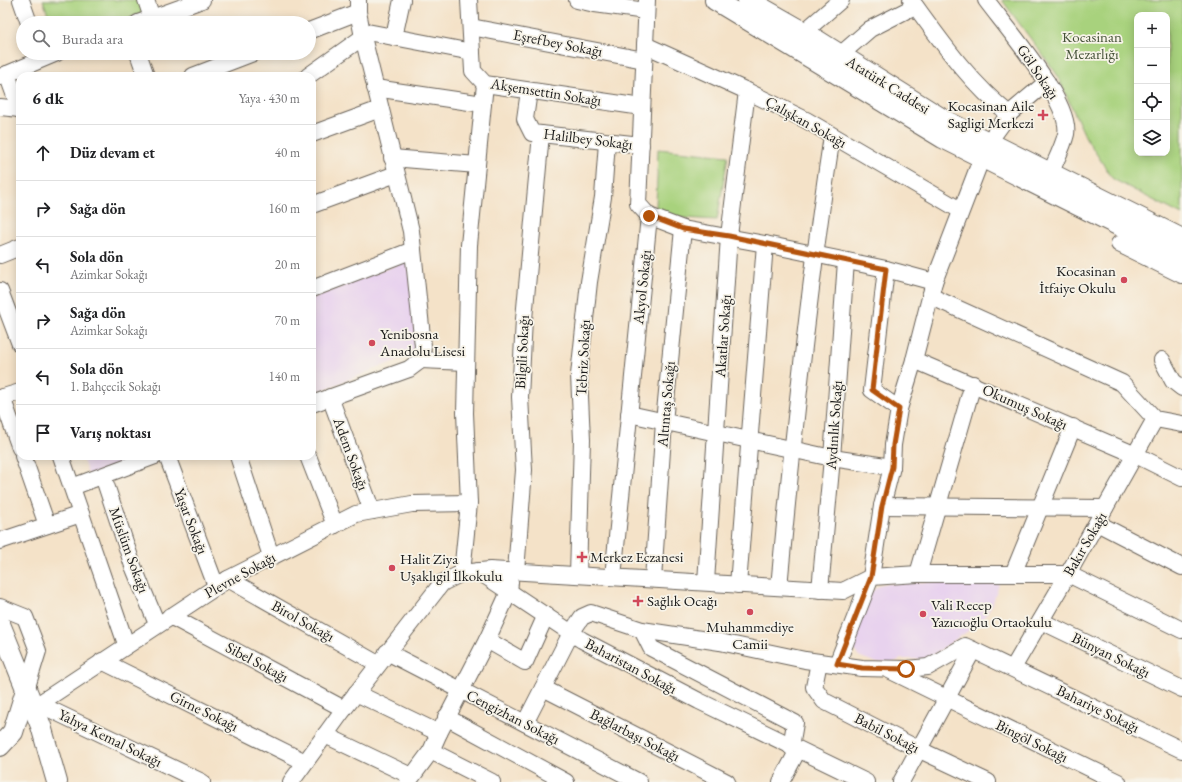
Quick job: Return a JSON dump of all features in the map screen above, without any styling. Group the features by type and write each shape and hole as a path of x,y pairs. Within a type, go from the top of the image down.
{"main road":[{"path":"715,0 943,138 985,150 1182,257"},
{"name":"Atatürk Caddesi","path":"748,0 840,54 944,120 985,150 1050,174 1182,239"},
{"path":"0,624 33,700 54,780"},
{"path":"6,739 33,700"},
{"path":"6,739 41,726"}],"street":[{"path":"21,0 27,16"},
{"path":"145,16 146,0"},
{"path":"156,16 202,0"},
{"path":"394,37 402,0"},
{"name":"Akşemsettin Sokağı","path":"469,0 473,71 485,84 642,107"},
{"path":"577,0 647,5 638,204 649,216 683,229 729,236 886,269 932,289 1122,383 1155,419 1182,424"},
{"path":"804,32 841,0"},
{"name":"Göl Sokağı","path":"986,0 1047,82 1063,111 1066,134 1050,174"},
{"path":"840,54 870,29 913,3 951,55 989,98 1009,114"},
{"path":"316,27 358,6 362,34 411,231 424,346 421,360"},
{"name":"Eşrefbey Sokağı","path":"471,27 645,53"},
{"path":"313,72 362,34 394,37 472,52"},
{"name":"Çalışkan Sokağı","path":"645,53 746,90 806,120 960,210"},
{"path":"16,101 4,76 34,60"},
{"path":"140,60 145,72"},
{"path":"203,72 235,60"},
{"path":"837,664 871,577 882,506 892,467 893,445 899,409 914,360 932,289 960,210 985,150 1009,114 1047,82"},
{"path":"470,572 465,413 468,245 485,84"},
{"path":"375,88 483,104"},
{"name":"Akatlar Sokağı","path":"706,582 729,236 746,90"},
{"name":"Halilbey Sokağı","path":"529,91 525,119 532,133 641,146"},
{"path":"0,107 16,109"},
{"path":"316,133 380,109"},
{"name":"Bilgili Sokağı","path":"409,779 431,751 446,717 487,640 509,592 514,571 524,470 520,397 524,319 541,134"},
{"path":"779,587 791,449 814,254 832,136"},
{"name":"Tebriz Sokağı","path":"578,575 582,440 579,374 589,282 603,197 607,142"},
{"path":"392,158 477,165"},
{"path":"316,204 396,174"},
{"name":"Akyol Sokağı","path":"613,577 649,216"},
{"name":"Altıntaş Sokağı","path":"653,579 664,422 683,229"},
{"path":"738,584 765,244"},
{"path":"1119,244 1182,275"},
{"path":"0,255 16,249"},
{"path":"316,287 413,250"},
{"name":"Aydınlık Sokağı","path":"820,590 832,458 846,261"},
{"path":"886,269 872,390 899,409"},
{"path":"0,291 15,317"},
{"path":"316,403 409,369 421,360 466,362"},
{"name":"Okumuş Sokağı","path":"914,360 1073,427 1136,455 1182,478"},
{"path":"1162,360 1173,381 1182,388"},
{"path":"918,574 973,384"},
{"path":"16,393 1,398 16,437"},
{"name":"Adem Sokağı","path":"330,398 372,511"},
{"path":"629,414 832,458 892,467"},
{"name":"Bakır Sokağı","path":"1013,668 1106,508 1155,419"},
{"path":"1013,574 1042,507 1073,427"},
{"path":"24,460 47,525"},
{"path":"62,460 126,644"},
{"path":"72,487 145,460"},
{"name":"Yaşar Sokağı","path":"169,460 222,582"},
{"path":"239,460 271,556"},
{"path":"310,460 335,524"},
{"name":"Müslüm Sokağı","path":"103,476 133,566 163,620"},
{"name":"Plevne Sokağı","path":"33,700 102,661 222,582 356,514 412,504 469,503"},
{"path":"882,506 938,505 1106,508"},
{"path":"0,541 81,514"},
{"path":"1097,523 1182,567"},
{"path":"298,780 305,762 344,708 442,583 470,572 490,570 514,571 843,591 871,577 918,574 1068,574 1182,630"},
{"name":"Baharistan Sokağı","path":"470,572 509,592 546,615 571,633 630,665 794,748 866,782"},
{"name":"Birol Sokağı","path":"222,582 383,658"},
{"path":"0,607 25,617 38,651 33,700"},
{"path":"525,723 571,633 582,616 591,613 642,630 720,642 819,662 862,668 906,669 928,667 965,646 973,650 920,750 901,782"},
{"path":"487,640 526,662 546,615"},
{"name":"Sibel Sokağı","path":"163,620 344,708"},
{"name":"Bünyan Sokağı","path":"1041,621 1182,689"},
{"name":"Baharistan Sokağı","path":"642,630 651,648 795,723 794,748"},
{"path":"630,665 651,648"},
{"name":"Bahariye Sokağı","path":"973,650 1182,750"},
{"name":"Cengizhan Sokağı","path":"383,658 460,690 638,782"},
{"name":"Girne Sokağı","path":"102,661 305,762"},
{"name":"Babil Sokağı","path":"819,662 814,687 824,701 920,750 988,782"},
{"name":"Bingöl Sokağı","path":"886,669 1118,782"},
{"name":"Bağlarbaşı Sokağı","path":"543,688 727,782"},
{"path":"356,693 438,733"},
{"name":"Yahya Kemal Sokağı","path":"33,700 202,782"},
{"path":"446,717 566,782"},
{"path":"325,735 409,779"},
{"path":"781,782 794,748"},
{"path":"431,751 492,782"}],"shaded area":[{"path":"409,260 418,352 316,392 316,296"},
{"path":"83,460 132,460 89,476"},
{"name":"Vali Recep Yazıcıoğlu Ortaokulu","path":"1001,579 992,605 981,622 927,659 901,659 894,662 877,663 858,656 849,641 868,594 882,584"}],"green space":[{"path":"43,0 142,0 146,12 135,16 49,16"},
{"name":"Kocasinan Mezarlığı","path":"1002,0 1182,0 1182,215 1113,179 1086,138 1056,73"},
{"path":"658,149 728,156 717,220 667,217 656,207"}],"place":[{"name":"Kocasinan Aile Sagligi Merkezi","path":"1043,115"},
{"name":"Kocasinan İtfaiye Okulu","path":"1124,280"},
{"name":"Yenibosna Anadolu Lisesi","path":"372,343"},
{"name":"Merkez Eczanesi","path":"582,557"},
{"name":"Halit Ziya Uşaklıgil İlkokulu","path":"392,568"},
{"name":"Sağlık Ocağı","path":"638,601"},
{"name":"Muhammediye Camii","path":"750,612"},
{"name":"Vali Recep Yazıcıoğlu Ortaokulu","path":"923,614"}],"route":[{"path":"649,216 683,229 729,236 886,269 872,390 899,409 893,445 892,467 882,506 871,577 837,664 862,668 906,669"}]}
